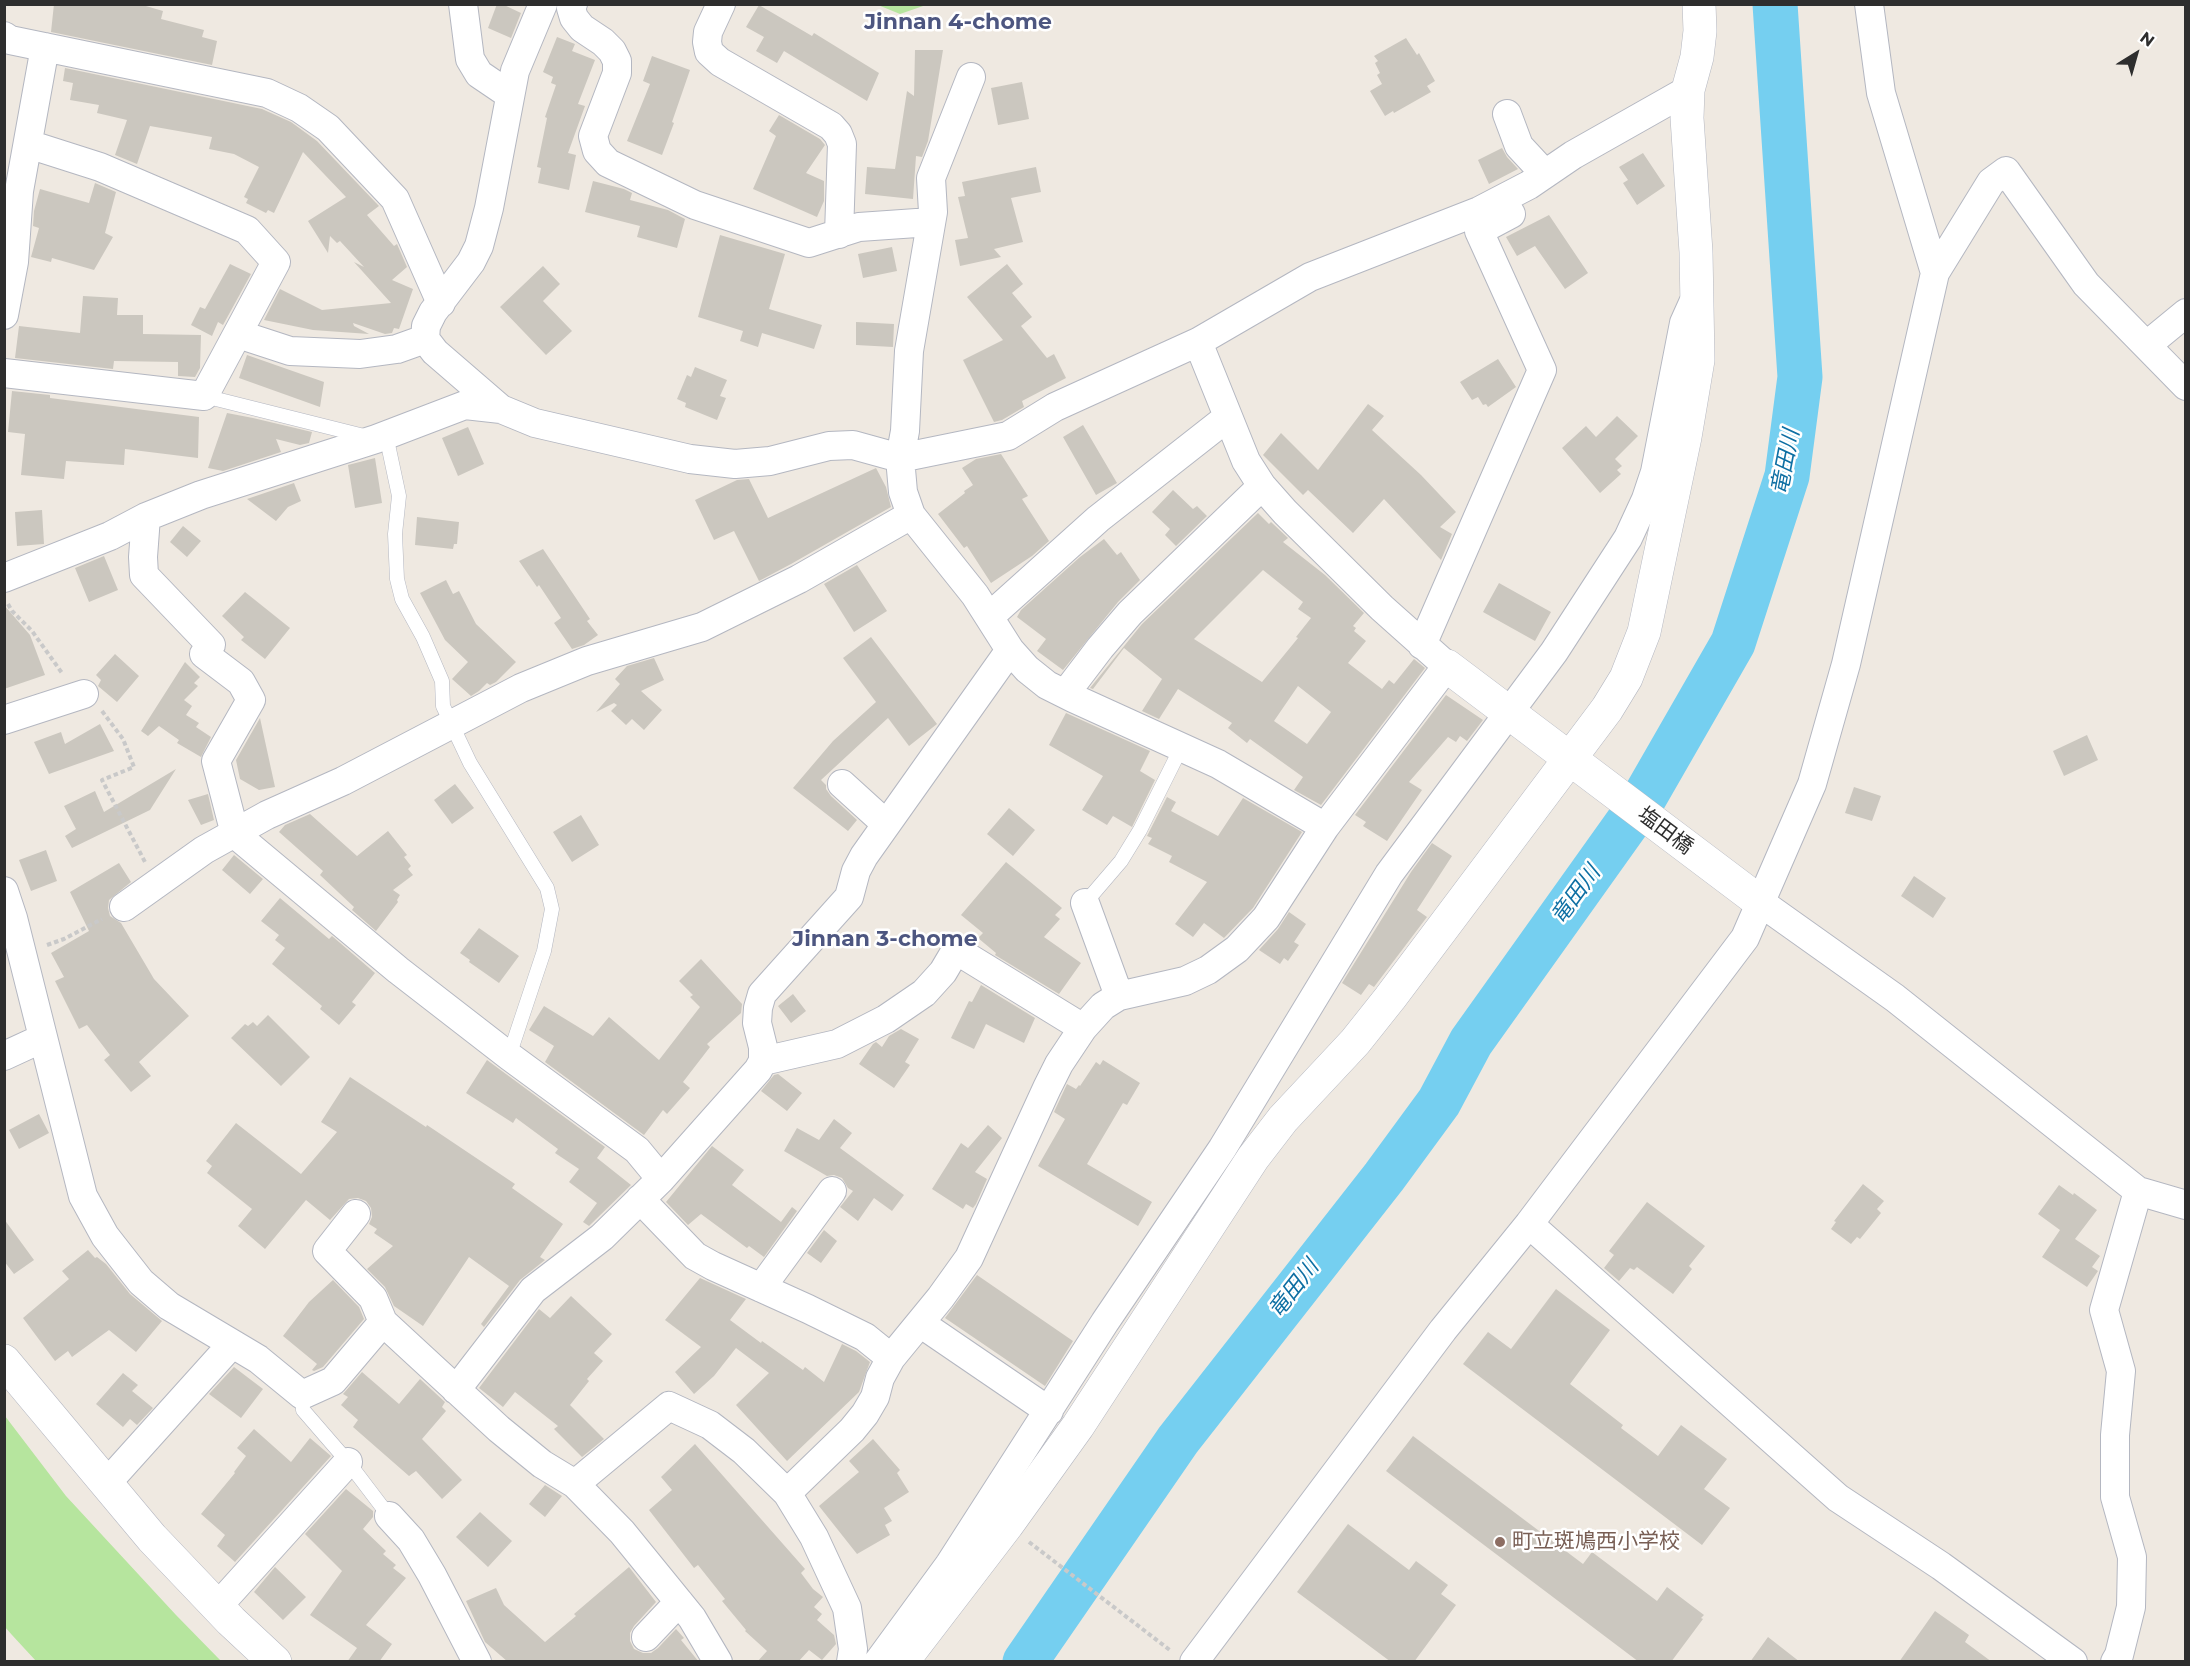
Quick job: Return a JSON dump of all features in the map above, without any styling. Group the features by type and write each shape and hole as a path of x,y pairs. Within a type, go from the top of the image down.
{"street":[{"path":"463,4 470,59 480,74 510,95"},
{"path":"501,409 435,352 425,339 426,326 471,262 478,246 489,208 515,70 543,4"},
{"path":"573,4 573,18 582,28 608,46 617,61 617,73 593,136 597,151 608,163 695,205 809,243 860,227 931,222"},
{"path":"721,4 708,32 706,42 709,52 720,62 831,126 838,134 842,144 839,234"},
{"path":"902,1662 1007,1525 1078,1426 1253,1158 1283,1119 1355,1042 1570,760 1607,710 1626,678 1644,632 1685,437 1698,360 1696,252 1687,118 1688,90 1697,57 1700,31 1699,4"},
{"path":"1869,4 1881,93 1935,273"},
{"path":"4,36 10,40 267,93 299,108 328,128 395,199 441,303"},
{"path":"5,312 14,262 20,191 45,47"},
{"path":"971,77 931,178 931,222 909,351 905,431 900,459 903,492 911,515 975,595 1010,650 1027,669 1065,694 1218,764 1326,827"},
{"path":"4,578 110,536 201,495 381,437 465,405 501,409 535,423 690,459 735,464 770,461 829,446 853,445 900,459 1008,436 1055,407 1198,342 1310,277 1479,212 1545,174 1573,154 1688,90"},
{"path":"1508,114 1519,146 1545,174"},
{"path":"4,373 204,396 276,262 247,230 100,166 28,144"},
{"path":"1422,645 1542,370 1479,231 1549,194 1573,154"},
{"path":"1185,1658 1529,1224 1745,938 1812,784 1846,664 1935,273 1991,182 2006,171 2086,284 2186,386"},
{"path":"878,1662 949,1565 1106,1322 1222,1149 1389,874 1509,714 1593,595 1628,538 1647,499 1655,472 1684,323 1697,294"},
{"path":"2147,345 2186,313"},
{"path":"238,334 290,351 360,354 397,349 425,339"},
{"path":"787,1492 852,1430 865,1414 875,1397 880,1378 891,1358 969,1258 1047,1088 1059,1064 1083,1028 1103,1006 1119,996 1185,981 1209,970 1237,949 1266,918 1326,827 1447,666 1382,608 1262,486 1246,461 1198,342"},
{"path":"989,617 1098,519 1228,417"},
{"path":"1065,694 1130,613 1262,486"},
{"path":"124,907 204,850 267,816 343,781 521,688 587,661 702,627 799,579 911,515"},
{"path":"146,518 144,575 212,645 204,654 241,682 251,700 216,761 234,834 398,970 509,1056 637,1150 661,1179"},
{"path":"456,1390 533,1290 603,1237 661,1179 758,1070 763,1061 763,1047 757,1023 762,994 849,897 856,871 886,824 1010,650"},
{"name":"塩田橋","path":"1447,666 1760,902"},
{"path":"4,720 84,694"},
{"path":"842,784 886,824"},
{"path":"4,891 13,958 43,1038 83,1196 99,1227 141,1282 168,1306 258,1359 302,1395 333,1381 383,1322"},
{"path":"1760,902 1895,998 2138,1191 2186,1205"},
{"path":"1085,903 1119,996"},
{"path":"763,1061 837,1044 886,1019 924,993 943,972 956,950 1083,1028"},
{"path":"4,1056 43,1038"},
{"path":"761,1288 832,1191"},
{"path":"2121,1660 2131,1607 2132,1557 2115,1497 2115,1435 2121,1371 2104,1310 2138,1191"},
{"path":"640,1200 695,1256 864,1337 891,1358"},
{"path":"356,1214 327,1251 373,1298 383,1322 456,1390 542,1464 575,1484 622,1532 679,1602 714,1659"},
{"path":"1529,1224 1838,1498 1941,1566 2073,1662"},
{"path":"920,1323 1049,1412"},
{"path":"106,1484 232,1344"},
{"path":"4,1361 152,1538 274,1662"},
{"path":"575,1484 669,1406 710,1425 744,1451 787,1492 814,1537 847,1608 853,1649 851,1662"},
{"path":"218,1607 348,1462"},
{"path":"389,1516 411,1540 432,1575 477,1662"},
{"path":"646,1637 679,1602"}],"lane":[{"path":"204,396 381,437 399,496 395,534 397,579 402,599 423,637 442,681 443,706 470,763 547,888 552,909 544,951 509,1056"},
{"path":"1085,903 1121,861 1140,830 1182,746"},
{"path":"302,1395 303,1410 348,1462 389,1516"}],"path":[{"path":"4,598 12,612 33,631 57,668 108,717 123,738 134,767 102,780 157,884"},
{"path":"13,958 64,939 124,907"},
{"path":"1007,1525 1185,1658"}],"green space":[{"path":"878,5 926,5 900,14"},
{"path":"5,1416 66,1496 221,1661 36,1661 4,1626"}],"building":[{"path":"54,4 139,4 163,11 161,19 204,30 202,37 217,41 212,65 51,32"},
{"path":"497,4 521,13 511,38 488,28"},
{"path":"759,5 812,36 814,33 879,73 867,101 784,51 777,63 756,51 764,37 746,27"},
{"path":"557,37 575,44 572,51 595,60 578,104 585,106 568,153 576,155 569,190 538,183 541,168 537,167 547,118 545,117 556,85 551,83 553,77 543,72"},
{"path":"1406,38 1417,55 1419,53 1435,81 1427,86 1431,92 1385,116 1370,91 1382,84 1377,75 1380,73 1375,63 1378,61 1374,56"},
{"path":"915,50 943,50 928,141 922,157 916,156 913,199 865,194 867,167 895,169 907,91 914,96"},
{"path":"652,56 690,70 662,155 627,141 650,84 643,81"},
{"path":"65,68 262,109 291,122 317,141 379,206 367,215 394,246 397,244 407,267 392,280 413,289 399,329 394,328 392,333 385,334 353,323 354,326 369,334 313,330 264,320 280,289 322,310 391,303 354,262 364,267 340,241 337,243 330,236 328,253 308,221 346,197 303,152 274,213 268,210 266,213 246,203 248,199 244,197 259,167 234,154 209,149 212,137 150,126 137,164 115,155 127,120 97,113 99,105 70,100 73,83 63,81"},
{"path":"1022,82 1029,119 998,125 991,88"},
{"path":"779,115 820,139 825,145 806,173 824,181 824,201 817,217 753,189 776,136 769,131"},
{"path":"1502,148 1518,169 1489,184 1478,160"},
{"path":"1643,153 1665,186 1637,205 1623,183 1628,180 1619,167"},
{"path":"1036,167 1041,192 1011,198 1023,242 994,249 1001,257 960,266 955,240 968,238 958,197 965,196 962,182"},
{"path":"593,181 624,189 632,193 630,200 668,210 685,219 677,248 637,237 640,226 585,212"},
{"path":"95,183 116,192 105,233 113,237 94,270 52,258 51,262 31,257 39,228 33,226 34,211 40,189 89,203"},
{"path":"1549,215 1588,273 1565,289 1535,246 1517,256 1506,237"},
{"path":"720,235 785,254 769,309 822,325 814,349 762,333 758,347 740,341 743,331 698,317"},
{"path":"892,247 897,271 863,278 858,254"},
{"path":"230,264 251,274 223,325 218,322 212,336 191,325 200,307 205,309"},
{"path":"1007,264 1023,284 1012,293 1032,317 1021,326 1047,358 1054,354 1066,378 1022,401 1024,407 994,422 963,360 1003,340 967,297"},
{"path":"543,266 560,284 543,301 572,331 546,355 500,307"},
{"path":"83,296 118,298 117,315 143,315 143,334 201,335 200,368 195,377 178,376 178,362 114,361 113,369 15,358 19,326 80,333"},
{"path":"856,322 894,324 893,347 856,345"},
{"path":"247,355 324,382 320,407 239,378"},
{"path":"1498,359 1516,387 1488,407 1486,404 1483,405 1478,397 1472,400 1460,382"},
{"path":"695,367 727,380 720,396 726,398 717,420 685,407 686,403 677,399 687,375 691,377"},
{"path":"12,391 199,417 198,458 125,449 124,465 66,461 64,479 21,475 25,434 8,432"},
{"path":"1368,404 1384,416 1372,430 1421,475 1456,512 1440,527 1452,534 1441,560 1384,499 1353,533 1308,490 1303,495 1263,455 1281,433 1318,470"},
{"path":"227,413 312,432 309,443 300,445 276,439 281,452 223,471 208,468"},
{"path":"1617,416 1638,436 1615,459 1622,466 1617,470 1621,474 1600,493 1562,448 1586,426 1596,437"},
{"path":"1083,425 1117,483 1096,495 1063,437"},
{"path":"468,427 484,464 458,476 442,438"},
{"path":"1001,454 1028,496 1022,499 1049,541 1032,556 991,583 967,546 964,548 938,514 973,485 962,468 976,459"},
{"path":"375,458 382,503 355,508 348,465"},
{"path":"876,468 886,487 891,507 759,581 734,531 714,540 695,500 737,480 749,479 768,518"},
{"path":"294,483 301,501 288,507 276,521 247,499"},
{"path":"1173,490 1193,509 1197,506 1207,516 1176,546 1165,535 1170,529 1152,512"},
{"path":"42,510 44,544 17,546 15,512"},
{"path":"1258,513 1288,538 1283,542 1325,575 1364,613 1353,626 1356,628 1354,631 1366,641 1348,663 1382,689 1389,680 1394,684 1414,659 1425,668 1321,805 1294,790 1303,777 1250,739 1247,743 1228,728 1232,723 1178,689 1159,719 1142,711 1162,679 1124,648 1093,689 1090,688 1142,624","holes":["1263,570 1303,602 1298,609 1311,618 1296,637 1298,638 1262,682 1194,639","1298,686 1331,712 1307,744 1274,721"]},
{"path":"417,517 459,522 457,544 454,544 453,549 415,545"},
{"path":"183,526 201,541 187,557 170,542"},
{"path":"1104,539 1117,555 1121,552 1140,580 1118,602 1063,670 1037,651 1046,639 1017,617 1021,610 1080,557"},
{"path":"543,549 590,619 587,621 598,635 584,645 572,649 554,623 561,618 539,585 537,587 519,561"},
{"path":"104,556 118,590 89,602 75,568"},
{"path":"857,565 887,611 854,632 824,584"},
{"path":"446,580 453,594 459,591 476,624 516,662 496,682 490,685 487,683 471,696 452,679 468,662 445,640 420,593"},
{"path":"1499,583 1551,612 1535,641 1483,612"},
{"path":"245,592 290,628 265,659 241,640 244,637 222,616"},
{"path":"4,605 30,635 45,675 4,689"},
{"path":"871,637 937,724 909,746 888,718 821,780 831,796 857,820 848,831 793,788 833,741 876,702 843,658"},
{"path":"115,654 139,676 117,702 98,686 101,680 96,675"},
{"path":"654,658 664,680 641,691 662,710 644,730 632,719 626,725 611,711 617,705 614,703 596,712 620,684 615,679 627,666"},
{"path":"185,662 200,677 194,683 198,686 184,700 192,706 186,715 199,723 196,727 211,737 201,757 177,743 179,740 159,726 148,736 141,731"},
{"path":"1446,695 1483,720 1467,741 1460,736 1456,742 1448,737 1409,782 1422,790 1387,841 1363,826 1366,822 1355,815"},
{"path":"1066,713 1150,751 1140,771 1155,780 1132,827 1113,816 1107,825 1082,810 1103,776 1049,745"},
{"path":"260,718 275,787 259,790 240,779 236,760"},
{"path":"100,724 114,751 49,774 34,742 61,732 65,744"},
{"path":"2087,735 2098,760 2064,776 2053,751"},
{"path":"176,769 150,810 72,848 65,836 76,829 64,806 95,791 104,812"},
{"path":"455,784 474,808 452,824 434,800"},
{"path":"1854,787 1881,796 1872,821 1845,813"},
{"path":"208,794 214,820 201,825 188,800"},
{"path":"1167,797 1176,802 1171,811 1218,836 1243,798 1302,832 1253,908 1224,938 1204,923 1193,937 1175,924 1207,882 1169,862 1172,856 1148,844 1152,838 1147,836"},
{"path":"1009,808 1035,830 1013,856 987,834"},
{"path":"310,814 357,856 388,831 407,855 404,857 411,866 408,869 413,875 393,890 400,895 398,902 376,931 352,910 354,907 320,875 323,871 279,832 285,825"},
{"path":"581,815 599,845 572,862 553,832"},
{"path":"1432,843 1452,856 1417,910 1427,917 1374,987 1369,984 1361,995 1342,983 1411,872"},
{"path":"46,850 57,881 31,891 19,860"},
{"path":"234,855 263,879 250,894 222,870"},
{"path":"1006,862 1062,908 1055,915 1060,919 1044,937 1081,963 1059,994 995,955 996,953 978,938 983,933 961,915"},
{"path":"119,863 131,882 109,900 110,916 121,923 154,979 189,1016 139,1062 151,1076 131,1092 104,1060 110,1055 87,1025 79,1029 55,981 64,977 51,953 89,931 70,892"},
{"path":"1914,876 1946,898 1933,918 1901,896"},
{"path":"280,898 329,939 332,936 375,973 352,1002 356,1005 339,1025 320,1009 322,1006 272,964 285,948 275,940 279,935 261,921"},
{"path":"1289,912 1306,924 1294,942 1299,945 1288,961 1284,958 1280,964 1259,950 1278,929"},
{"path":"479,928 519,956 499,983 460,953"},
{"path":"701,959 742,1004 741,1013 707,1044 710,1047 683,1082 690,1088 667,1114 663,1110 644,1135 545,1062 554,1046 529,1030 544,1006 593,1036 609,1017 659,1060 700,1007 690,997 693,995 679,981"},
{"path":"981,985 1035,1018 1024,1043 986,1024 974,1049 951,1038 969,1001 972,1002"},
{"path":"793,994 806,1011 791,1023 778,1006"},
{"path":"268,1015 310,1057 281,1086 231,1038 245,1024 248,1026 253,1022 257,1026"},
{"path":"901,1029 919,1039 905,1062 910,1065 894,1088 859,1064 873,1044 876,1042 882,1047 889,1036"},
{"path":"487,1060 605,1147 597,1158 631,1185 589,1226 583,1222 597,1203 569,1182 579,1169 555,1153 558,1149 516,1118 513,1123 466,1093"},
{"path":"1103,1060 1140,1083 1127,1105 1123,1103 1087,1164 1152,1202 1138,1226 1038,1166 1065,1119 1054,1112 1067,1084 1076,1089 1096,1062 1100,1065"},
{"path":"778,1074 802,1093 787,1111 761,1091 774,1075"},
{"path":"350,1077 515,1184 512,1188 563,1224 540,1257 545,1260 520,1280 484,1327 481,1324 509,1286 469,1257 423,1326 394,1306 385,1287 367,1269 393,1246 374,1233 377,1229 369,1224 372,1217 371,1208 366,1201 358,1198 349,1199 330,1220 306,1200 265,1249 238,1226 252,1209 207,1173 212,1166 206,1161 236,1123 301,1174 337,1132 321,1122"},
{"path":"39,1114 49,1133 19,1149 9,1130"},
{"path":"834,1119 852,1133 840,1148 904,1195 892,1211 874,1198 858,1221 840,1207 853,1191 848,1188 842,1178 834,1175 827,1176 784,1151 797,1128 819,1140"},
{"path":"988,1125 1002,1138 975,1172 987,1179 976,1204 973,1208 966,1204 963,1209 932,1189 961,1143 968,1148"},
{"path":"712,1146 744,1170 732,1185 781,1222 792,1207 797,1211 764,1257 749,1246 747,1248 701,1214 688,1225 666,1202"},
{"path":"1863,1184 1884,1201 1877,1209 1881,1213 1860,1239 1857,1237 1851,1244 1831,1229 1836,1222 1834,1221"},
{"path":"2059,1185 2097,1210 2075,1239 2100,1256 2092,1267 2098,1271 2087,1287 2042,1257 2060,1230 2038,1214"},
{"path":"1647,1202 1705,1246 1689,1266 1692,1269 1673,1294 1637,1267 1634,1270 1630,1268 1619,1281 1604,1268 1614,1255 1609,1251"},
{"path":"4,1219 34,1260 14,1274 4,1261"},
{"path":"824,1230 837,1241 821,1263 807,1253"},
{"path":"88,1250 95,1258 97,1257 106,1264 130,1294 162,1321 136,1352 109,1330 72,1357 68,1351 55,1361 23,1318 69,1279 62,1271"},
{"path":"977,1275 1073,1341 1045,1386 945,1318"},
{"path":"700,1278 746,1299 730,1320 761,1343 762,1341 803,1370 805,1367 824,1382 842,1344 870,1362 859,1392 787,1461 736,1405 769,1373 736,1348 714,1376 694,1394 675,1372 701,1347 665,1320"},
{"path":"333,1280 359,1307 364,1319 323,1367 314,1371 312,1370 317,1364 283,1336 309,1302"},
{"path":"1556,1289 1610,1330 1570,1384 1623,1425 1621,1428 1658,1456 1681,1425 1727,1459 1704,1489 1730,1508 1702,1545 1463,1364 1488,1332 1511,1349"},
{"path":"571,1296 612,1334 594,1353 603,1361 587,1379 589,1381 570,1405 604,1439 582,1457 554,1429 558,1426 515,1392 503,1407 479,1388 539,1309 550,1318"},
{"path":"234,1367 263,1389 241,1418 209,1394"},
{"path":"362,1372 399,1404 420,1379 445,1402 442,1407 446,1411 422,1439 462,1480 442,1499 416,1471 409,1476 353,1427 358,1420 341,1405 348,1397 343,1394"},
{"path":"123,1373 138,1385 132,1391 153,1408 137,1425 130,1419 123,1427 96,1404"},
{"path":"254,1429 291,1462 310,1438 331,1456 235,1562 217,1546 225,1535 201,1514 246,1456 237,1448"},
{"path":"1413,1436 1583,1564 1592,1552 1657,1601 1667,1587 1704,1615 1671,1662 1639,1662 1386,1471"},
{"path":"873,1439 900,1470 897,1473 909,1492 884,1508 892,1521 885,1525 890,1535 857,1554 819,1506 859,1472 849,1461"},
{"path":"695,1444 805,1569 801,1573 813,1589 823,1597 814,1607 822,1614 817,1620 834,1635 836,1644 822,1660 809,1650 798,1662 757,1662 767,1651 745,1631 722,1601 725,1599 698,1565 694,1568 649,1510 672,1490 661,1477"},
{"path":"545,1485 562,1496 545,1517 529,1504"},
{"path":"346,1489 373,1511 373,1517 363,1529 386,1551 383,1554 396,1565 393,1568 406,1578 366,1625 392,1644 379,1662 347,1662 357,1648 310,1615 342,1571 305,1534"},
{"path":"480,1512 512,1541 488,1567 456,1537"},
{"path":"1348,1524 1409,1570 1416,1561 1448,1585 1441,1594 1456,1605 1414,1662 1391,1662 1297,1592"},
{"path":"275,1567 306,1597 283,1620 254,1592"},
{"path":"629,1567 656,1602 630,1633 630,1641 634,1649 643,1653 651,1653 676,1629 684,1638 681,1640 699,1662 508,1662 485,1642 466,1601 496,1588 504,1605 545,1642"},
{"path":"1935,1611 1969,1635 1965,1642 1992,1662 1899,1662"},
{"path":"1768,1637 1800,1662 1750,1662"}],"waterway":[{"name":"竜田川","path":"1025,1662 1178,1440 1384,1177 1439,1102 1471,1042 1640,805 1733,643 1787,476 1800,377 1775,4"}],"place":[{"name":"町立斑鳩西小学校","path":"1500,1542"}],"district":[{"name":"Jinnan 4-chome","path":"958,23"},
{"name":"Jinnan 3-chome","path":"885,940"}]}
